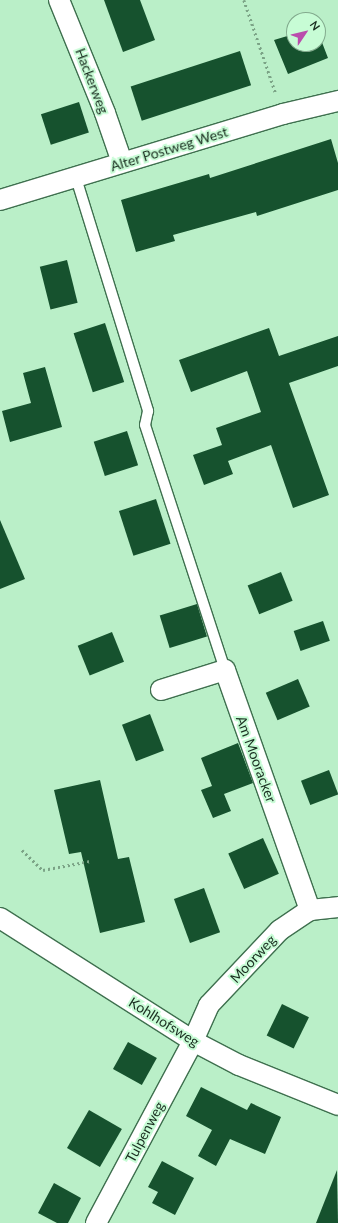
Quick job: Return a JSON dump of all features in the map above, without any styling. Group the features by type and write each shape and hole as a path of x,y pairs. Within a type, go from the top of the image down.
{"street":[{"name":"Hackerweg","path":"60,0 105,113 122,162"},
{"name":"Alter Postweg West","path":"0,200 283,114 338,101"},
{"path":"161,690 225,670"},
{"name":"Am Mooracker","path":"225,670 310,910"},
{"name":"Moorweg","path":"193,1041 209,1005 280,930 310,910 338,907"},
{"name":"Kohlhofsweg","path":"0,918 193,1041 239,1065 338,1105"},
{"name":"Tulpenweg","path":"96,1223 193,1041"}],"lane":[{"path":"76,178 148,411 145,425 225,670"}],"path":[{"path":"244,0 283,114"},
{"path":"22,850 43,870 90,861"}],"building":[{"path":"104,0 140,0 155,40 123,52"},
{"path":"286,36 286,52 326,52 328,58 288,74 274,40"},
{"path":"240,51 251,85 142,121 131,87"},
{"path":"79,102 89,132 51,145 41,114"},
{"path":"331,139 338,163 338,190 257,216 256,212 173,235 175,241 136,252 121,200 209,174 210,178"},
{"path":"67,260 78,303 50,309 40,267"},
{"path":"105,323 124,382 93,392 74,333"},
{"path":"269,328 279,356 338,336 338,366 289,383 329,495 293,508 271,445 228,461 233,474 204,485 193,455 222,445 216,428 261,412 247,371 191,392 179,360"},
{"path":"45,367 62,427 10,442 2,411 31,403 23,373"},
{"path":"127,431 138,465 105,476 94,442"},
{"path":"156,499 171,544 133,556 119,511"},
{"path":"0,520 25,579 0,589"},
{"path":"281,572 293,601 259,614 248,585"},
{"path":"197,604 207,637 170,648 160,615"},
{"path":"323,621 330,641 301,651 294,631"},
{"path":"112,632 124,662 90,676 78,646"},
{"path":"298,679 310,707 278,720 266,693"},
{"path":"150,714 164,750 136,761 122,725"},
{"path":"238,743 253,783 224,794 231,811 213,818 201,790 212,786 201,758"},
{"path":"329,770 338,794 310,805 301,781"},
{"path":"100,780 118,859 129,857 145,922 100,933 81,852 69,854 54,790"},
{"path":"263,838 279,874 244,889 228,853"},
{"path":"204,888 220,932 190,943 174,899"},
{"path":"282,1004 309,1017 294,1049 267,1035"},
{"path":"128,1042 157,1058 142,1085 113,1069"},
{"path":"201,1087 247,1110 251,1103 281,1117 265,1154 230,1139 216,1166 198,1156 212,1130 186,1116"},
{"path":"89,1110 122,1129 100,1167 67,1148"},
{"path":"162,1161 194,1178 175,1215 152,1203 158,1192 148,1187"},
{"path":"337,1170 338,1223 316,1223"},
{"path":"54,1183 81,1198 68,1223 57,1223 38,1213"}]}
